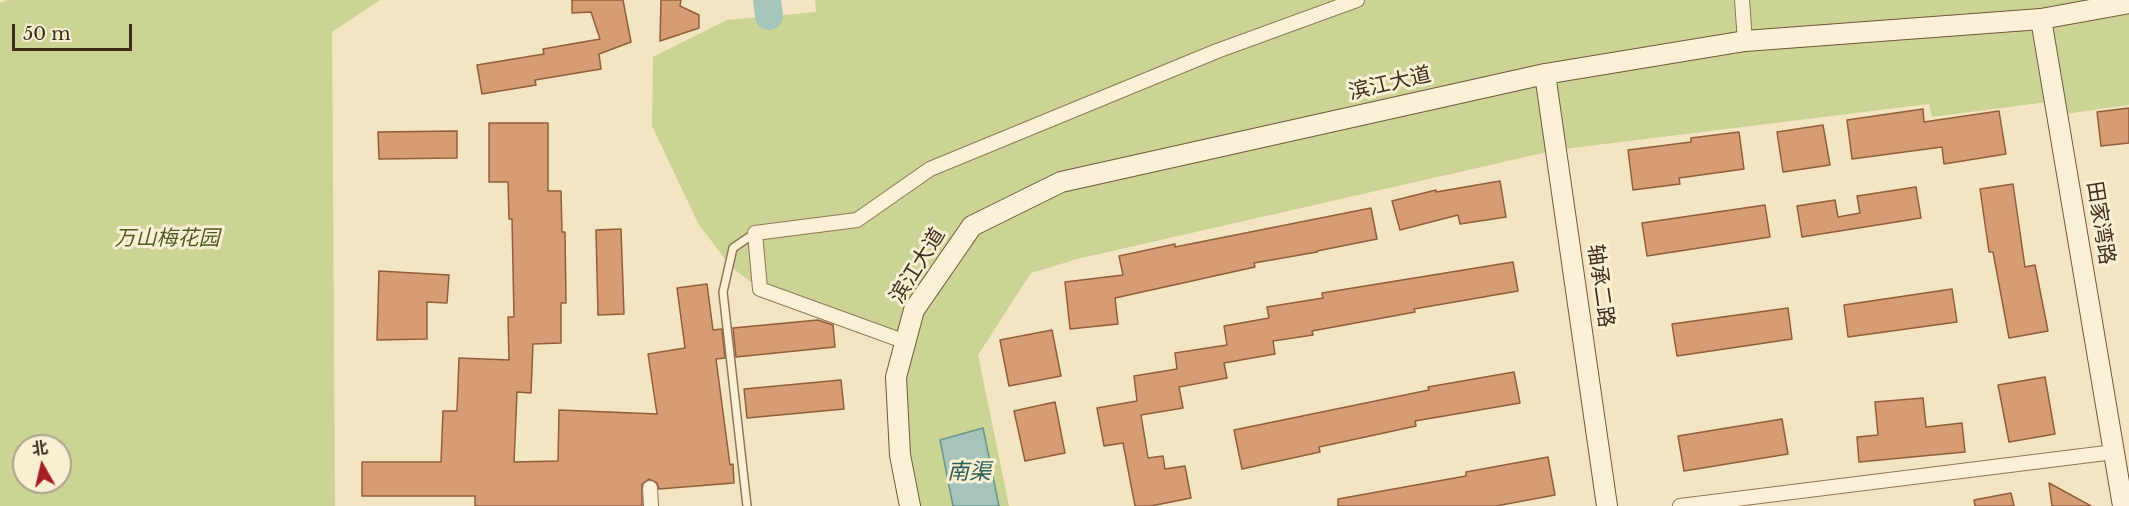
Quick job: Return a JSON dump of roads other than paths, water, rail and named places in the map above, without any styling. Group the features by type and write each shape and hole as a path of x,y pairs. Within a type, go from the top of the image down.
{"street":[{"path":"906,342 760,289 755,233 857,220 930,169 1217,51 1357,0"},
{"path":"1742,0 1745,41"},
{"name":"滨江大道","path":"910,506 900,455 896,377 914,310 972,226 1061,182 1545,74 1745,41 2041,19 2129,3"},
{"name":"田家湾路","path":"2041,19 2123,506"},
{"name":"轴承二路","path":"1545,74 1607,506"},
{"path":"1680,506 2114,452"},
{"path":"650,488 651,506"}],"lane":[{"path":"747,506 723,292 733,248 755,233"}],"water":[{"name":"南渠","path":"983,428 999,506 953,506 940,440"}],"waterway":[{"name":"南渠","path":"767,0 769,16"}],"park label":[{"name":"万山梅花园","path":"167,239"}]}
